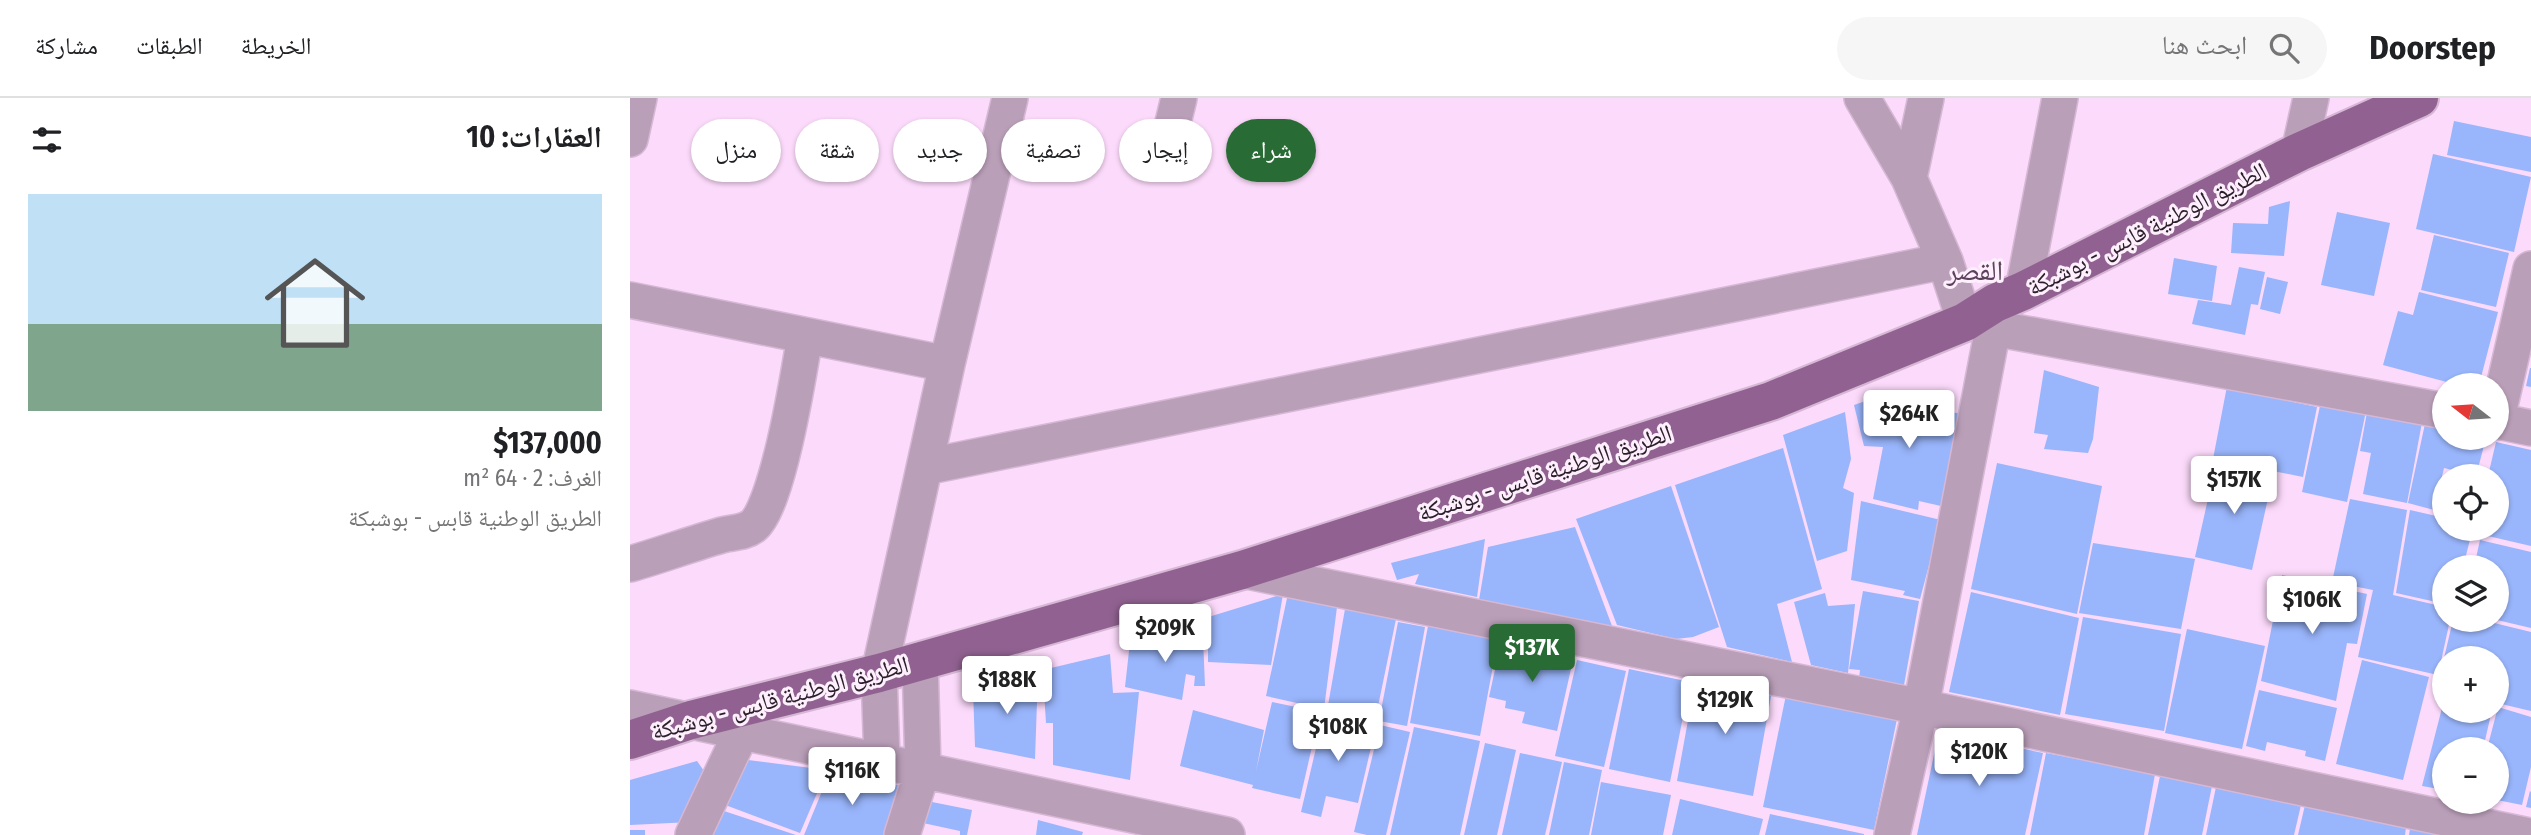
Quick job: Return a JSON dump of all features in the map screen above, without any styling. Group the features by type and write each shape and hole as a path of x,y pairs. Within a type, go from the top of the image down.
{"main road":[{"name":"الطريق الوطنية قابس - بوشبكة","path":"630,740 691,720 880,673 1242,570 1771,401 1994,311 2299,152 2419,98"}],"street":[{"path":"630,139 639,98"},
{"path":"882,761 880,673 947,364 1010,98"},
{"path":"1174,119 1179,98"},
{"path":"1862,98 1909,178 1945,261 1994,311 2432,408"},
{"path":"1909,178 1926,98"},
{"path":"1892,835 1921,707 1994,311 2060,98"},
{"path":"2299,152 2311,98"},
{"path":"925,467 1945,261"},
{"path":"2507,373 2531,269"},
{"path":"630,300 947,364"},
{"path":"630,564 725,534 741,532 756,523 769,496 787,435 805,336"},
{"path":"2510,422 2531,428"},
{"path":"1242,570 1921,707 2525,835"},
{"path":"902,835 923,769 920,660"},
{"path":"630,708 1227,835"},
{"path":"693,835 742,731"}],"building":[{"path":"2454,121 2531,137 2531,172 2447,155"},
{"path":"2433,154 2531,177 2514,252 2416,229"},
{"path":"2290,201 2284,256 2231,253 2233,223 2268,224 2269,207"},
{"path":"2337,212 2390,223 2374,296 2321,285"},
{"path":"2434,235 2509,253 2496,307 2421,290"},
{"path":"2174,258 2217,266 2212,301 2168,294"},
{"path":"2239,267 2265,272 2258,305 2251,304 2245,335 2192,324 2198,300 2231,305"},
{"path":"2267,277 2288,282 2280,314 2260,309"},
{"path":"2419,292 2498,312 2482,373 2432,373 2432,378 2383,365 2398,311 2413,315"},
{"path":"2531,368 2531,387 2526,386"},
{"path":"2044,370 2099,387 2093,439 2088,453 2044,449 2048,435 2034,433"},
{"path":"2228,381 2276,390 2274,398 2317,407 2303,477 2213,459"},
{"path":"1889,393 1892,403 1963,414 1941,506 1919,501 1918,510 1873,499 1883,447 1864,446 1854,405"},
{"path":"2321,401 2366,411 2347,502 2302,492"},
{"path":"2369,401 2423,417 2407,503 2363,494 2371,453 2360,451"},
{"path":"1845,412 1851,459 1843,488 1854,493 1847,551 1817,561 1783,435"},
{"path":"2426,419 2432,420 2432,450 2483,450 2479,464 2432,464 2432,509 2408,503"},
{"path":"2510,445 2531,450 2531,546 2509,541 2509,464 2491,464 2494,450 2510,450"},
{"path":"1783,448 1822,589 1777,604 1792,662 1727,647 1675,485"},
{"path":"1997,463 2102,486 2077,614 1971,589"},
{"path":"2216,463 2273,476 2252,570 2195,557"},
{"path":"1671,486 1719,627 1693,637 1676,639 1617,625 1576,519"},
{"path":"2350,499 2407,510 2393,595 2432,604 2432,632 2447,632 2444,646 2432,646 2432,674 2358,657 2373,590 2332,582"},
{"path":"1861,501 1941,520 1920,599 1903,595 1905,591 1851,580"},
{"path":"2410,510 2432,515 2432,541 2470,541 2466,555 2432,555 2432,601 2396,593"},
{"path":"1575,527 1612,626 1479,600 1488,547"},
{"path":"1485,539 1477,597 1415,584 1419,574 1397,580 1391,563"},
{"path":"2480,541 2531,552 2531,628 2509,623 2509,555 2477,555"},
{"path":"2093,543 2195,559 2181,629 2079,613"},
{"path":"2282,575 2367,594 2357,644 2347,643 2336,701 2261,681"},
{"path":"1289,589 1338,599 1324,709 1266,696"},
{"path":"1863,591 1919,601 1904,685 1859,678 1860,670 1849,669"},
{"path":"1971,592 2079,618 2060,715 1949,692"},
{"path":"1825,593 1828,606 1855,604 1848,673 1811,665 1794,602"},
{"path":"1283,594 1271,665 1208,662 1208,634 1176,627"},
{"path":"1345,609 1396,619 1375,721 1327,711"},
{"path":"2083,617 2181,634 2164,731 2065,714"},
{"path":"1398,622 1425,627 1407,726 1379,721"},
{"path":"1428,626 1498,639 1480,736 1410,723"},
{"path":"2509,627 2531,632 2531,711 2509,706 2509,646 2447,646 2450,632 2509,632"},
{"path":"2187,629 2265,646 2242,749 2165,733"},
{"path":"1171,630 1203,638 1205,686 1194,686 1195,676 1186,674 1182,700 1125,687 1130,642"},
{"path":"1501,642 1573,660 1557,731 1522,723 1525,712 1505,708 1506,701 1489,697"},
{"path":"1110,654 1113,693 1139,692 1130,780 1053,765 1053,723 1046,723 1044,692 1052,691 1051,668"},
{"path":"1577,660 1626,671 1604,767 1555,756"},
{"path":"2362,660 2429,677 2403,780 2336,764"},
{"path":"1629,669 1690,682 1670,782 1609,769"},
{"path":"1038,673 1035,759 975,747 973,689"},
{"path":"1737,674 1772,691 1753,796 1677,781 1695,682 1735,689"},
{"path":"1787,690 1897,719 1874,830 1763,807"},
{"path":"2259,690 2337,708 2325,761 2305,756 2306,751 2267,742 2265,751 2246,746"},
{"path":"1272,702 1320,712 1300,799 1252,788 1253,785 1180,766 1193,710 1264,730 1256,771"},
{"path":"2509,710 2531,717 2531,767 2522,805 2509,802 2509,737 2490,737 2494,723 2509,723"},
{"path":"1324,714 1376,726 1358,803 1326,796 1321,817 1301,812"},
{"path":"2438,723 2489,723 2486,737 2435,737"},
{"path":"1380,725 1410,732 1386,835 1367,835 1354,832"},
{"path":"1414,727 1480,741 1460,835 1390,835"},
{"path":"1939,731 2043,753 2025,835 1917,835"},
{"path":"1485,743 1516,750 1497,835 1464,835"},
{"path":"2432,747 2432,788 2422,786"},
{"path":"1520,753 1562,762 1545,835 1502,835"},
{"path":"2046,753 2155,774 2144,835 2030,835"},
{"path":"740,759 827,770 800,833 720,803"},
{"path":"697,761 711,781 691,822 630,825 630,780"},
{"path":"1564,762 1602,770 1589,835 1549,835"},
{"path":"830,772 898,785 884,835 804,835"},
{"path":"2160,776 2212,786 2202,835 2148,835"},
{"path":"1601,782 1671,795 1663,835 1591,835"},
{"path":"2216,787 2301,805 2294,835 2206,835"},
{"path":"2531,792 2531,808 2526,807"},
{"path":"1680,799 1763,819 1759,835 1672,835"},
{"path":"927,801 972,810 967,835 923,823"},
{"path":"2305,805 2406,827 2405,835 2298,835"},
{"path":"721,810 796,835 709,835"},
{"path":"1770,814 1864,834 1864,835 1765,835"},
{"path":"1038,820 1083,832 1082,835 1036,835"},
{"path":"2410,829 2435,834 2435,835 2409,835"},
{"path":"630,830 645,830 645,835 630,835"}],"district":[{"name":"القصر","path":"1975,270"}]}
